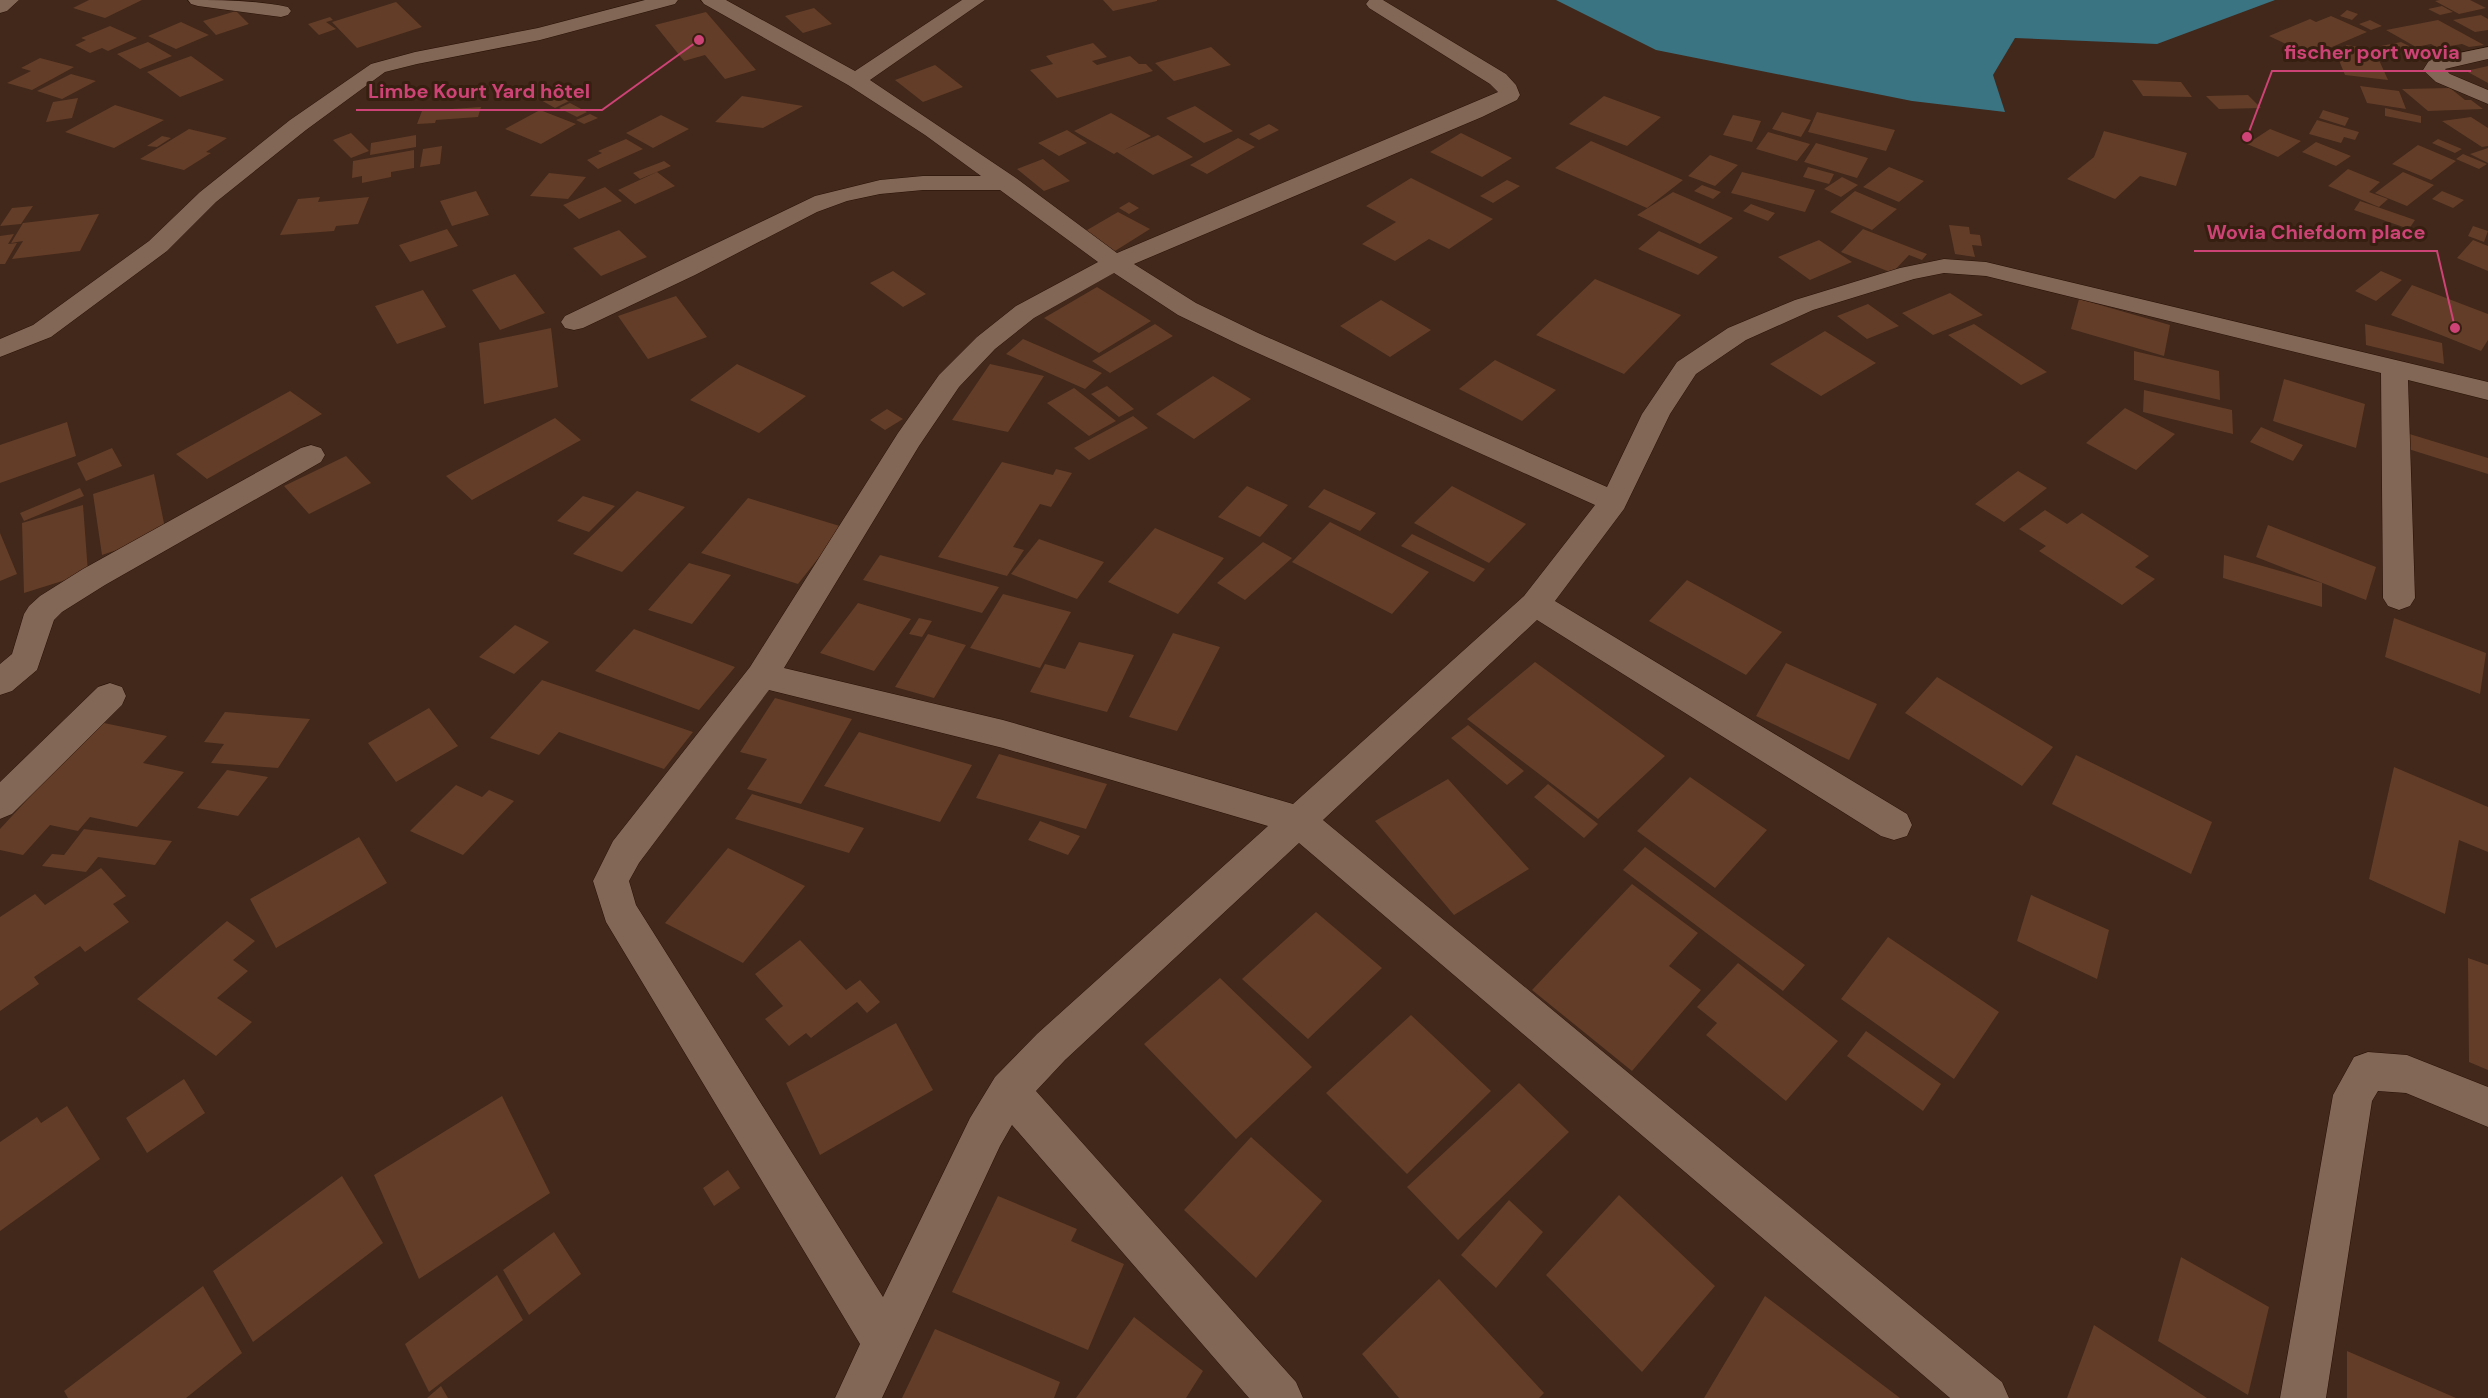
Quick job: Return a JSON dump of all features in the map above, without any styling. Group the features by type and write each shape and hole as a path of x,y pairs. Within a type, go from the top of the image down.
{"street":[{"path":"0,7 9,0"},
{"path":"198,0 281,11"},
{"path":"0,349 42,332 158,246 208,197 306,119 378,68 415,58 540,34 668,0"},
{"path":"711,0 856,80 933,130 1115,263 1187,309 1249,339 1614,502"},
{"path":"856,80 975,0"},
{"path":"884,1341 619,910 611,881 626,852 762,676 908,440 949,381 986,343 1024,312 1115,263 1463,117 1509,95 1508,90 1498,79 1376,4"},
{"path":"2488,53 2437,63 2434,70 2443,78 2488,98"},
{"path":"574,322 698,264 807,206 833,198 892,187 941,182 1008,183"},
{"path":"858,1398 985,1132 1009,1091 1051,1047 1535,604 1614,502 1656,414 1686,368 1737,334 1804,305 1909,273 1944,266 1986,269 2488,391"},
{"path":"2394,369 2399,598"},
{"path":"0,682 26,660 40,614 51,604 94,577 311,455"},
{"path":"1535,604 1894,825"},
{"path":"762,676 1003,734 1297,820 1986,1398"},
{"path":"0,804 110,696"},
{"path":"2303,1398 2353,1095 2368,1071 2407,1074 2488,1107"},
{"path":"1009,1091 1280,1398"}],"water":[{"path":"1556,0 2275,0 2157,44 2015,38 1993,75 2005,112 1912,101 1656,50"}],"building":[{"path":"89,0 142,0 105,18 73,8"},
{"path":"1103,0 1157,0 1157,1 1113,11"},
{"path":"2470,0 2486,8 2459,14 2435,1"},
{"path":"396,2 422,27 357,48 332,22"},
{"path":"2442,6 2453,12 2440,15 2428,9"},
{"path":"814,8 832,24 803,33 785,16"},
{"path":"2347,10 2358,14 2352,20 2340,16"},
{"path":"236,11 249,24 216,35 203,21"},
{"path":"706,12 756,70 725,79 705,55 684,61 655,25"},
{"path":"2481,15 2488,19 2488,30 2475,32 2453,20"},
{"path":"2331,16 2367,32 2311,56 2269,36 2310,19 2316,22"},
{"path":"330,17 333,20 326,22 336,29 319,35 308,24"},
{"path":"2370,20 2382,26 2371,30 2359,24"},
{"path":"2438,20 2484,45 2469,47 2462,44 2438,48 2431,44 2416,47 2386,30"},
{"path":"181,22 209,35 176,49 148,36"},
{"path":"110,26 137,38 108,51 102,48 90,53 75,45 86,40 81,38"},
{"path":"148,42 172,56 140,69 117,54"},
{"path":"2401,42 2411,47 2391,51 2381,46"},
{"path":"1093,43 1107,57 1092,61 1097,65 1130,56 1139,64 1146,64 1153,71 1057,98 1030,70 1053,64 1046,56"},
{"path":"2346,45 2374,49 2388,80 2345,75 2334,48 2348,50"},
{"path":"1211,47 1231,65 1174,81 1155,63"},
{"path":"191,56 224,80 180,97 147,72"},
{"path":"40,58 74,67 32,90 7,83 31,71 21,68"},
{"path":"935,65 963,87 923,102 895,80"},
{"path":"2488,66 2488,83 2466,71"},
{"path":"71,74 96,81 62,99 37,91"},
{"path":"2132,80 2181,82 2192,97 2143,96"},
{"path":"2360,86 2399,91 2406,109 2367,103"},
{"path":"2450,88 2465,100 2471,100 2483,109 2428,111 2402,89"},
{"path":"553,93 569,101 555,108 539,99"},
{"path":"2248,95 2261,108 2219,109 2206,96"},
{"path":"742,96 803,106 763,128 715,122"},
{"path":"1604,96 1661,117 1627,146 1569,124"},
{"path":"78,98 72,118 46,122 53,102"},
{"path":"570,103 587,112 577,117 559,108"},
{"path":"115,105 164,120 114,148 65,132"},
{"path":"1195,106 1233,131 1204,143 1166,118"},
{"path":"481,107 478,117 436,120 435,123 417,124 422,111"},
{"path":"2385,108 2421,116 2421,123 2385,116"},
{"path":"540,110 576,124 541,144 505,129"},
{"path":"2323,110 2349,118 2345,126 2319,118"},
{"path":"1782,112 1811,120 1801,137 1772,129"},
{"path":"1817,112 1895,130 1886,151 1808,132"},
{"path":"1111,113 1151,136 1124,150 1158,135 1193,157 1153,175 1117,152 1114,154 1074,131"},
{"path":"590,114 598,118 584,124 576,120"},
{"path":"661,115 689,129 653,148 626,133"},
{"path":"1733,115 1761,121 1752,142 1723,135"},
{"path":"2471,117 2488,128 2488,146 2482,147 2442,121"},
{"path":"2317,120 2359,132 2355,140 2344,137 2341,143 2309,134"},
{"path":"1269,124 1279,130 1259,140 1249,134"},
{"path":"189,129 227,138 206,152 211,153 184,170 140,159"},
{"path":"2270,129 2301,141 2278,157 2247,144"},
{"path":"1067,130 1087,143 1059,156 1038,143"},
{"path":"2104,131 2187,153 2176,186 2140,176 2115,199 2067,179 2094,157"},
{"path":"1768,132 1810,144 1797,161 1756,149"},
{"path":"351,133 369,151 351,158 333,140"},
{"path":"1461,133 1512,158 1482,177 1430,152"},
{"path":"416,135 416,147 370,155 371,143"},
{"path":"162,136 171,138 157,147 147,146"},
{"path":"1238,138 1255,147 1207,174 1190,165"},
{"path":"626,139 643,149 598,169 587,160 602,153 598,151"},
{"path":"2438,139 2462,149 2455,153 2432,143"},
{"path":"1591,141 1683,180 1647,208 1555,168"},
{"path":"2316,142 2351,156 2336,166 2302,152"},
{"path":"1816,143 1868,158 1857,178 1804,162"},
{"path":"2418,145 2456,161 2431,180 2392,164"},
{"path":"442,146 440,164 420,167 423,149"},
{"path":"2488,148 2488,163 2470,154"},
{"path":"414,150 414,168 391,172 391,177 362,183 362,176 352,178 353,161"},
{"path":"2463,154 2487,164 2479,169 2456,159"},
{"path":"1710,155 1738,165 1715,186 1688,176"},
{"path":"1043,159 1070,181 1044,191 1017,169"},
{"path":"664,161 671,166 640,179 633,173"},
{"path":"1808,167 1834,174 1829,184 1803,177"},
{"path":"1889,167 1924,181 1899,202 1863,187"},
{"path":"2348,169 2380,182 2369,192 2388,199 2379,207 2328,186"},
{"path":"657,172 675,186 635,204 618,190"},
{"path":"1742,172 1815,190 1805,212 1731,193"},
{"path":"2403,172 2434,185 2407,206 2375,193"},
{"path":"549,173 586,177 568,199 530,196"},
{"path":"1842,177 1858,185 1841,197 1824,189"},
{"path":"1411,178 1493,219 1449,249 1429,239 1395,261 1362,244 1396,222 1366,206"},
{"path":"1507,180 1520,186 1493,203 1480,196"},
{"path":"1702,185 1721,192 1713,199 1694,191"},
{"path":"605,187 622,201 579,219 563,205"},
{"path":"476,191 489,215 452,226 440,201"},
{"path":"1855,191 1897,209 1872,230 1830,212"},
{"path":"2442,191 2464,200 2453,208 2432,199"},
{"path":"1673,192 1733,218 1700,244 1637,215"},
{"path":"320,197 318,202 369,197 358,224 336,226 334,231 280,235 298,199"},
{"path":"2360,201 2415,220 2409,229 2354,210"},
{"path":"1129,202 1139,208 1129,214 1119,208"},
{"path":"1751,204 1775,213 1768,221 1743,211"},
{"path":"33,206 21,224 0,226 12,208"},
{"path":"1118,212 1150,229 1115,251 1082,233"},
{"path":"99,214 80,251 12,259 23,241 11,243 23,223"},
{"path":"1949,225 1969,227 1970,234 1980,235 1982,246 1972,245 1975,257 1955,254"},
{"path":"2473,226 2488,231 2484,242 2468,236"},
{"path":"447,229 458,246 410,262 399,245"},
{"path":"1863,229 1927,254 1922,260 1909,255 1892,273 1841,252"},
{"path":"619,230 647,257 601,276 573,248"},
{"path":"1659,231 1718,257 1698,275 1638,249"},
{"path":"14,234 8,244 17,243 5,264 0,264 0,236"},
{"path":"1819,240 1852,262 1810,280 1778,257"},
{"path":"2473,240 2488,246 2488,271 2457,258"},
{"path":"893,271 926,294 903,307 870,283"},
{"path":"2381,271 2402,280 2376,301 2355,291"},
{"path":"515,274 545,313 500,330 472,290"},
{"path":"1595,279 1681,315 1624,374 1536,335"},
{"path":"2412,285 2488,314 2488,340 2481,351 2391,315"},
{"path":"1097,287 1151,321 1099,353 1044,318"},
{"path":"423,290 446,327 397,344 375,306"},
{"path":"1950,293 1983,315 1933,335 1902,313"},
{"path":"676,296 707,337 648,359 618,316"},
{"path":"2079,299 2170,325 2164,356 2071,329"},
{"path":"1381,300 1431,330 1390,357 1340,326"},
{"path":"1868,304 1899,326 1867,339 1837,316"},
{"path":"1155,324 1173,336 1110,373 1092,361"},
{"path":"1974,324 2047,372 2021,385 1948,335"},
{"path":"2365,324 2442,343 2444,364 2366,345"},
{"path":"551,328 558,387 484,404 479,343"},
{"path":"1825,331 1876,363 1821,396 1770,364"},
{"path":"1023,339 1102,373 1085,389 1006,354"},
{"path":"2134,351 2219,371 2220,400 2134,380"},
{"path":"1495,360 1556,390 1522,421 1459,389"},
{"path":"737,364 806,396 759,433 690,400"},
{"path":"990,364 1044,376 1008,432 952,420"},
{"path":"1213,376 1251,399 1194,439 1156,414"},
{"path":"2284,379 2365,404 2356,448 2273,421"},
{"path":"1107,386 1134,409 1119,417 1091,394"},
{"path":"1074,388 1116,421 1089,436 1047,403"},
{"path":"2144,390 2232,410 2233,434 2143,412"},
{"path":"290,391 322,414 207,479 176,454"},
{"path":"2125,408 2175,434 2136,470 2086,443"},
{"path":"887,409 903,419 885,430 870,420"},
{"path":"1133,416 1148,428 1089,460 1074,448"},
{"path":"555,418 581,440 472,500 446,476"},
{"path":"67,422 76,456 0,483 0,445"},
{"path":"2261,427 2303,445 2293,461 2250,442"},
{"path":"2403,432 2488,458 2488,474 2402,447"},
{"path":"112,448 122,466 86,481 77,463"},
{"path":"346,456 371,483 309,514 284,486"},
{"path":"1002,462 1053,475 1056,469 1072,473 1051,507 1040,504 1013,547 1024,550 1007,576 938,557"},
{"path":"2018,471 2047,488 2004,522 1975,504"},
{"path":"154,474 166,533 102,555 93,494"},
{"path":"1247,486 1288,505 1260,537 1218,517"},
{"path":"1452,486 1526,524 1489,563 1414,523"},
{"path":"80,488 84,496 24,521 20,513"},
{"path":"1324,489 1376,513 1360,531 1308,507"},
{"path":"637,491 685,507 622,572 573,554"},
{"path":"583,496 615,506 589,532 557,521"},
{"path":"748,498 843,527 798,584 701,553"},
{"path":"83,505 88,573 24,593 22,523"},
{"path":"2045,510 2067,524 2082,513 2149,556 2135,567 2155,579 2122,605 2039,551 2046,546 2019,529"},
{"path":"1330,522 1429,572 1392,614 1292,562"},
{"path":"2268,525 2376,567 2366,600 2256,557"},
{"path":"1155,528 1224,558 1178,614 1108,582"},
{"path":"0,533 17,574 0,581"},
{"path":"1412,534 1485,569 1474,582 1401,546"},
{"path":"1039,539 1104,562 1077,599 1011,574"},
{"path":"1263,542 1292,558 1245,600 1217,583"},
{"path":"880,555 999,587 982,613 863,580"},
{"path":"2224,555 2322,583 2322,607 2223,578"},
{"path":"689,563 731,575 692,624 648,610"},
{"path":"1687,580 1782,632 1746,675 1649,621"},
{"path":"1003,594 1071,612 1040,668 970,648"},
{"path":"858,603 911,619 874,671 820,653"},
{"path":"919,618 932,621 922,637 909,634"},
{"path":"2394,618 2486,653 2480,694 2385,657"},
{"path":"515,625 549,642 514,674 479,657"},
{"path":"634,629 735,667 699,710 595,671"},
{"path":"1173,633 1220,647 1177,731 1129,717"},
{"path":"928,634 966,645 934,698 895,687"},
{"path":"1079,642 1134,655 1107,712 1030,692 1045,664 1065,669"},
{"path":"1535,662 1665,756 1598,819 1467,719"},
{"path":"1786,663 1877,704 1849,760 1756,716"},
{"path":"1937,677 2053,747 2022,786 1905,713"},
{"path":"542,680 693,732 664,769 559,732 539,755 490,738"},
{"path":"775,698 852,719 801,804 747,789 767,759 740,752"},
{"path":"429,708 458,746 396,782 368,743"},
{"path":"225,712 310,719 278,768 211,763 224,744 204,742"},
{"path":"99,722 167,736 143,763 184,772 137,827 90,817 78,831 50,825 23,855 0,850 0,829"},
{"path":"1468,725 1524,771 1507,785 1451,738"},
{"path":"859,732 972,765 940,822 824,786"},
{"path":"999,754 1107,784 1086,829 976,798"},
{"path":"2076,755 2212,822 2191,874 2052,804"},
{"path":"2394,767 2488,807 2488,852 2459,840 2445,914 2369,879"},
{"path":"227,770 268,777 238,816 197,808"},
{"path":"1690,777 1767,830 1715,888 1637,831"},
{"path":"1448,779 1529,869 1454,915 1375,821"},
{"path":"1548,784 1598,824 1584,838 1534,797"},
{"path":"456,785 482,797 489,790 514,801 463,855 410,831"},
{"path":"752,794 864,828 849,853 735,819"},
{"path":"1040,821 1080,836 1068,855 1028,840"},
{"path":"84,829 172,841 155,865 98,857 86,872 42,866 52,854 64,855"},
{"path":"359,837 387,883 276,948 250,899"},
{"path":"1645,847 1805,965 1783,991 1623,870"},
{"path":"728,848 805,886 743,963 665,923"},
{"path":"101,868 126,896 113,904 129,922 85,952 80,946 34,977 39,984 0,1011 0,917 35,894 45,905"},
{"path":"1632,884 1698,933 1669,966 1701,990 1632,1071 1532,990"},
{"path":"2031,895 2109,930 2097,979 2017,941"},
{"path":"1316,912 1382,968 1308,1039 1242,979"},
{"path":"227,921 255,941 233,960 248,971 217,998 252,1022 216,1056 137,999"},
{"path":"1888,937 1999,1012 1954,1079 1841,999"},
{"path":"800,940 846,990 860,980 880,1002 867,1013 857,1002 811,1038 806,1033 789,1046 765,1019 783,1006 755,974"},
{"path":"2468,958 2488,965 2488,1070 2469,1062"},
{"path":"1738,963 1838,1041 1786,1101 1706,1035 1717,1023 1697,1007"},
{"path":"1220,978 1312,1067 1236,1139 1144,1044"},
{"path":"1411,1015 1491,1091 1407,1174 1326,1093"},
{"path":"896,1023 933,1090 820,1155 786,1083"},
{"path":"1866,1031 1941,1084 1923,1111 1847,1056"},
{"path":"184,1079 205,1113 147,1153 126,1118"},
{"path":"1519,1083 1569,1132 1458,1240 1407,1187"},
{"path":"502,1096 550,1193 419,1279 374,1175"},
{"path":"67,1106 100,1159 0,1231 0,1142 37,1117 41,1123"},
{"path":"1251,1137 1322,1201 1256,1278 1184,1210"},
{"path":"728,1170 740,1188 714,1206 703,1188"},
{"path":"342,1176 383,1243 253,1342 213,1271"},
{"path":"1619,1195 1715,1286 1642,1372 1546,1275"},
{"path":"998,1196 1077,1229 1071,1241 1124,1264 1088,1350 952,1292"},
{"path":"1509,1200 1543,1232 1496,1288 1461,1255"},
{"path":"554,1232 581,1274 529,1315 503,1270"},
{"path":"2181,1257 2269,1307 2248,1395 2158,1341"},
{"path":"497,1275 523,1320 429,1392 405,1344"},
{"path":"1439,1279 1544,1393 1539,1398 1399,1398 1362,1354"},
{"path":"203,1286 242,1353 186,1398 68,1398 64,1391"},
{"path":"1765,1296 1900,1398 1704,1398"},
{"path":"1134,1317 1203,1371 1186,1398 1076,1398"},
{"path":"2094,1325 2207,1398 2067,1398"},
{"path":"935,1329 1060,1382 1054,1398 902,1398"},
{"path":"2347,1351 2456,1398 2347,1398"},
{"path":"441,1386 448,1398 427,1398"}],"place":[{"name":"Limbe Kourt Yard hôtel","path":"699,40"},
{"name":"fischer port wovia","path":"2247,137"},
{"name":"Wovia Chiefdom place","path":"2455,328"}]}
